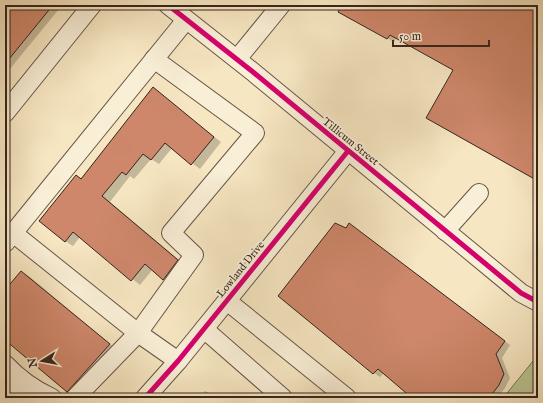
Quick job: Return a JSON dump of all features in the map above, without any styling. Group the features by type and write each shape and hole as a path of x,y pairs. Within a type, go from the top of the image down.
{"street":[{"path":"5,113 92,5"},
{"name":"Tillicum Street","path":"168,5 237,59 521,293 538,302"},
{"path":"237,59 281,5"},
{"path":"178,361 9,238 186,20"},
{"path":"74,398 138,333 194,255 171,233 255,133 154,59"},
{"name":"Lowland Drive","path":"146,398 178,361 348,151"},
{"path":"445,231 479,193"},
{"path":"227,301 347,398"},
{"path":"204,329 283,398"},
{"path":"5,364 12,372 42,394 52,398"},
{"path":"5,387 18,398"}],"green space":[{"path":"538,355 538,398 503,398"}],"building":[{"path":"5,5 53,5 5,64"},
{"path":"342,5 538,5 538,181 426,118 453,70 390,35 387,39 338,12"},
{"path":"153,87 214,137 191,165 165,143 151,160 143,154 126,175 122,172 102,196 178,260 163,280 145,264 131,281 73,232 65,242 39,221 76,175 81,179"},
{"path":"335,223 346,228 349,223 505,341 496,354 504,374 499,385 489,398 412,398 378,369 373,374 278,296"},
{"path":"21,271 110,344 67,392 5,340 5,290"}],"cycle path":[{"path":"168,5 253,72 521,293 538,302"},
{"path":"145,398 178,361 348,151"}]}
